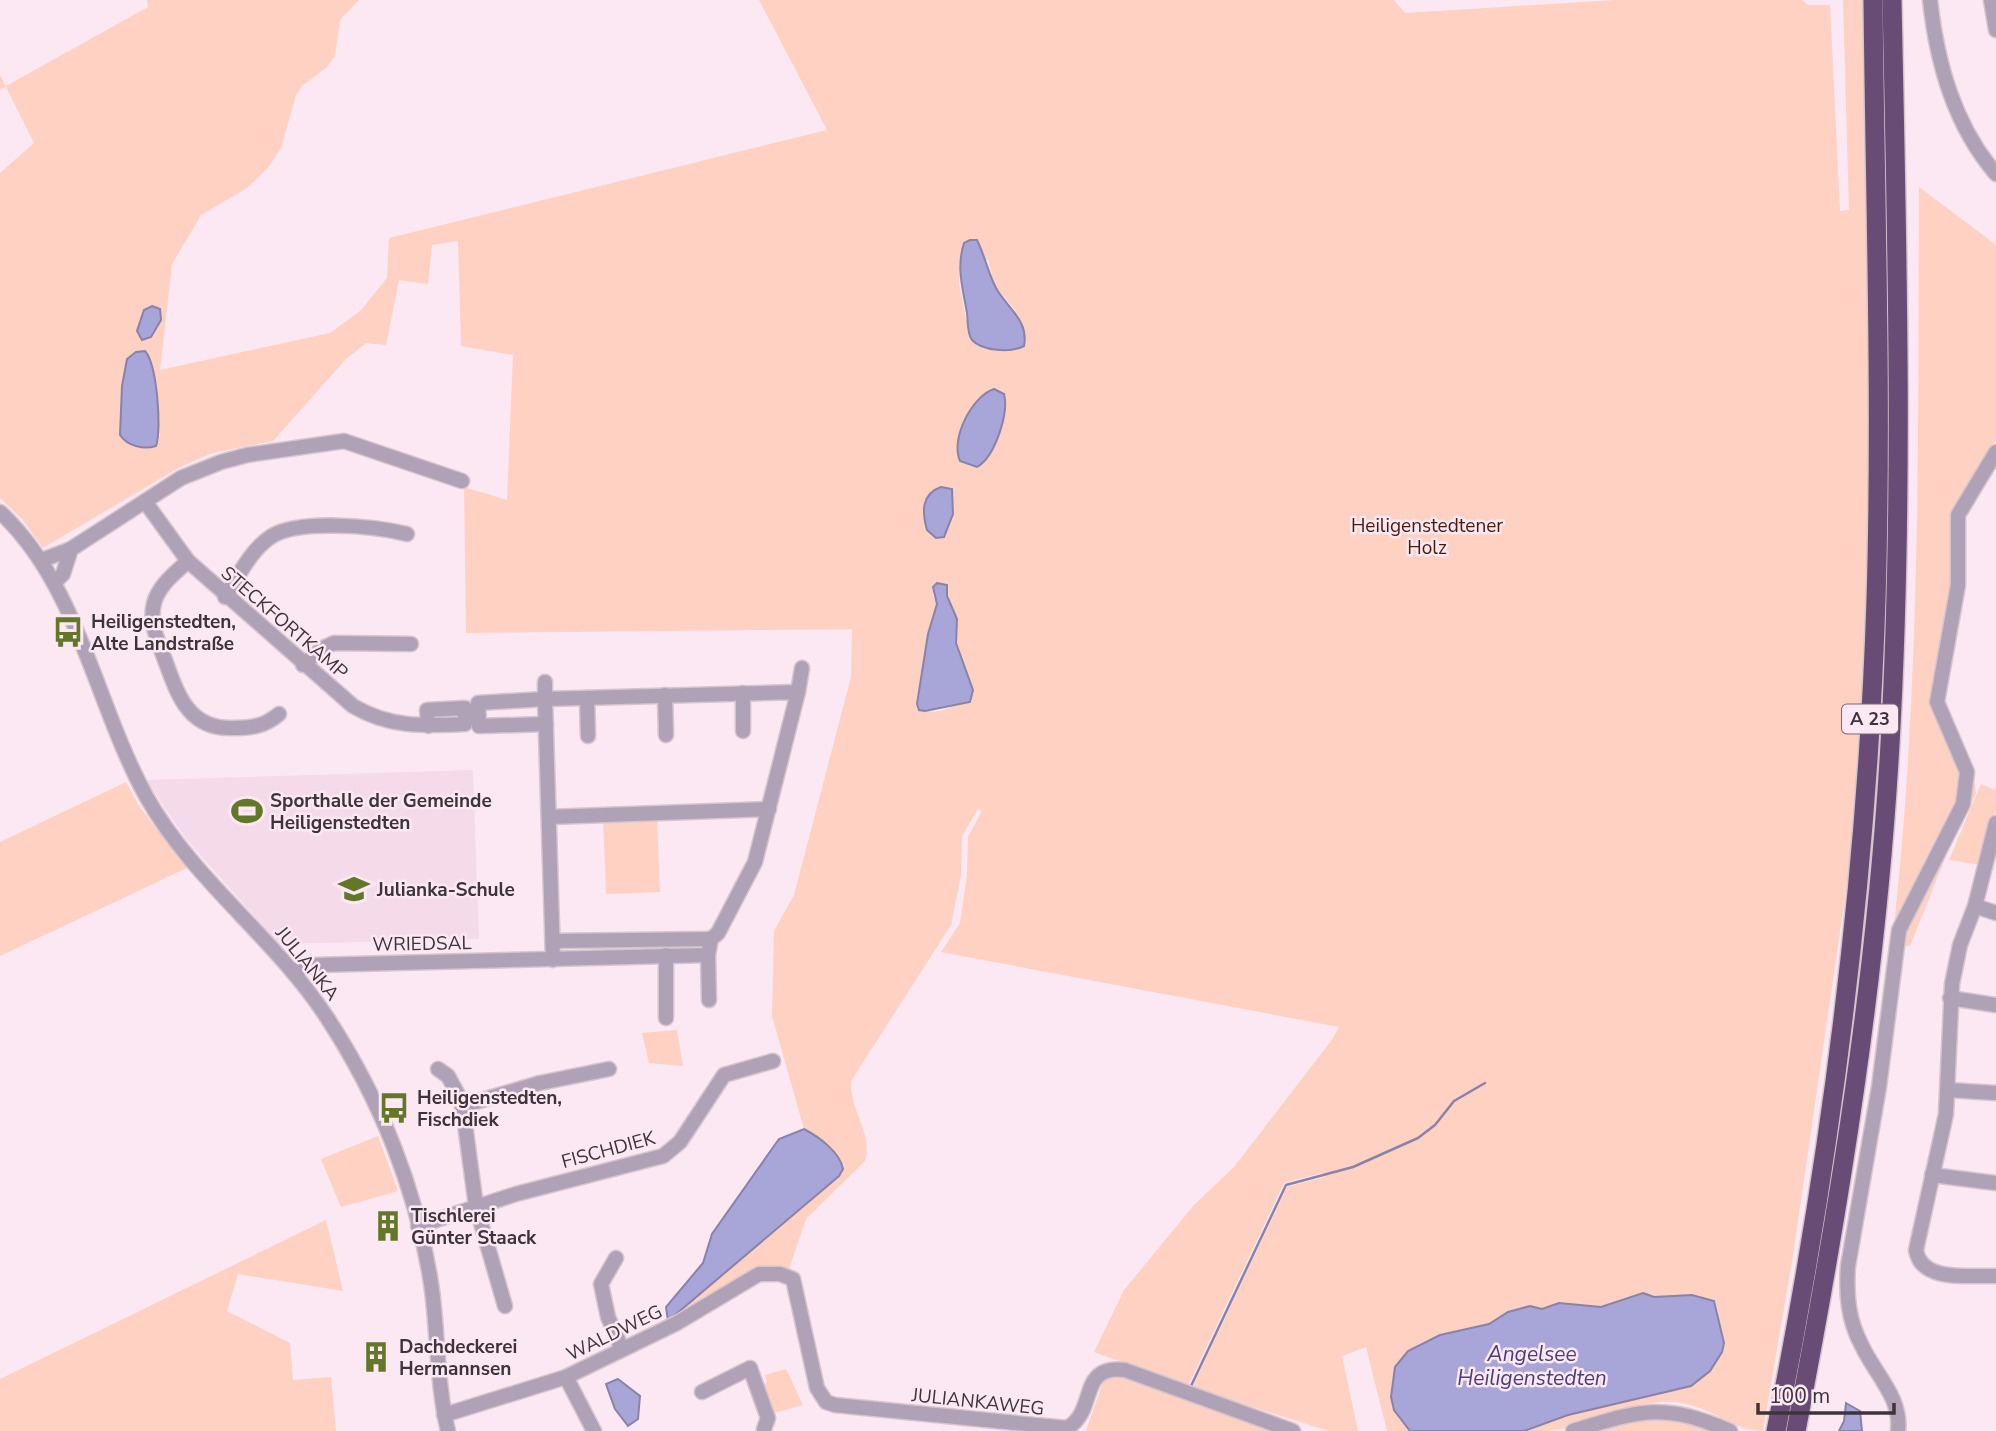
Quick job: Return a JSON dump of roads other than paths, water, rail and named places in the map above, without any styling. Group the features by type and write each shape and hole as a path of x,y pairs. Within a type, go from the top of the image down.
{"highway":[{"name":"A 23","path":"1776,1431 1816,1216 1837,1073 1857,900 1867,758 1875,603 1880,356 1873,0"},
{"name":"A 23","path":"1796,1431 1834,1229 1858,1063 1877,902 1890,746 1899,461 1892,0"}],"street":[{"path":"1930,0 1937,49 1953,104 1972,144 1996,174"},
{"path":"1991,0 1996,30"},
{"path":"42,560 71,549 181,478 221,462 302,446 344,441 462,481"},
{"path":"1898,1431 1895,1404 1864,1352 1851,1320 1847,1296 1848,1266 1879,1087 1899,930 1963,804 1966,790 1967,772 1937,702 1958,585 1958,515 1996,452"},
{"name":"STECKFORTKAMP","path":"146,503 188,562 345,700 371,716 402,726 428,726"},
{"name":"JULIANKA","path":"0,512 42,560 54,583 115,729 147,797 179,843 292,971 343,1042 381,1114 408,1188 432,1289 444,1415 448,1431"},
{"path":"225,597 259,547 279,533 298,528 346,528 389,530 407,534"},
{"path":"54,583 63,574 71,549"},
{"path":"188,562 163,585 154,601 153,619 180,700 191,715 205,724 221,729 253,728 269,723 279,714"},
{"path":"303,664 334,643 411,645"},
{"path":"709,1000 708,955 711,939 718,933 750,874 769,809 802,668"},
{"path":"545,681 553,960"},
{"path":"546,724 478,726 478,702 798,692"},
{"path":"743,693 743,731"},
{"path":"665,695 666,735"},
{"path":"587,698 588,736"},
{"path":"549,817 769,809"},
{"path":"1996,823 1988,866 1958,952 1950,998 1948,1090 1916,1247 1920,1262 1926,1269 1944,1274 1996,1276"},
{"path":"1975,906 1996,913"},
{"path":"554,941 711,939"},
{"path":"666,955 666,1018"},
{"name":"WRIEDSAL","path":"292,971 315,965 708,955"},
{"path":"1950,998 1996,1005"},
{"name":"FISCHDIEK","path":"418,1226 476,1206 663,1156 680,1142 724,1075 735,1069 773,1061"},
{"path":"438,1069 452,1083 462,1106 465,1147 476,1206 505,1306"},
{"path":"462,1106 540,1083 609,1069"},
{"path":"1948,1090 1996,1093"},
{"path":"1932,1175 1996,1184"},
{"path":"616,1258 601,1284 608,1317 622,1349"},
{"name":"WALDWEG","path":"444,1415 566,1377 677,1323 759,1274 780,1274 793,1279"},
{"name":"JULIANKAWEG","path":"793,1279 817,1388 826,1402 835,1405 1067,1428 1080,1416 1095,1378 1100,1372 1112,1368 1125,1370 1293,1431"},
{"path":"702,1392 750,1368 768,1418 762,1430"},
{"path":"566,1377 594,1431"},
{"path":"1573,1431 1632,1413 1661,1410 1696,1416 1730,1431"}],"water":[{"path":"977,240 996,288 1020,321 1025,337 1024,346 1012,350 989,349 977,344 970,337 960,270 964,243"},
{"path":"152,306 160,309 161,320 151,337 142,340 137,331 144,310"},
{"path":"145,351 153,369 158,412 156,446 146,448 131,444 120,435 122,386 127,359 136,352"},
{"path":"994,389 1004,394 1002,423 990,454 977,467 960,461 958,441 971,409 986,393"},
{"path":"941,487 952,489 953,514 944,537 936,538 927,530 924,510 926,499"},
{"path":"937,583 947,585 947,596 957,619 956,643 973,690 970,702 925,711 919,710 917,704 928,634 937,604 933,587"},
{"path":"804,1129 822,1141 838,1157 843,1169 839,1176 668,1321 666,1307 703,1263 712,1234 779,1139"},
{"name":"Angelsee Heiligenstedten","path":"1643,1293 1654,1297 1692,1295 1714,1301 1724,1343 1722,1352 1710,1371 1691,1386 1568,1415 1524,1431 1410,1431 1394,1410 1391,1397 1395,1367 1408,1351 1440,1335 1489,1324 1508,1312 1530,1306 1542,1309 1559,1303 1601,1307"},
{"path":"618,1379 640,1396 638,1419 628,1426 615,1409 606,1384"},
{"path":"1846,1403 1860,1411 1862,1431 1839,1431 1844,1421"}],"waterway":[{"path":"1191,1386 1286,1185 1353,1167 1418,1138 1435,1125 1454,1101 1485,1083"}],"place":[{"name":"Heiligenstedten, Alte Landstraße","path":"68,632"},
{"name":"Sporthalle der Gemeinde Heiligenstedten","path":"247,811"},
{"name":"Julianka-Schule","path":"354,889"},
{"name":"Heiligenstedten, Fischdiek","path":"394,1108"},
{"name":"Tischlerei Günter Staack","path":"388,1226"},
{"name":"Dachdeckerei Hermannsen","path":"376,1357"}],"park label":[{"name":"Heiligenstedtener Holz","path":"1427,536"}]}
